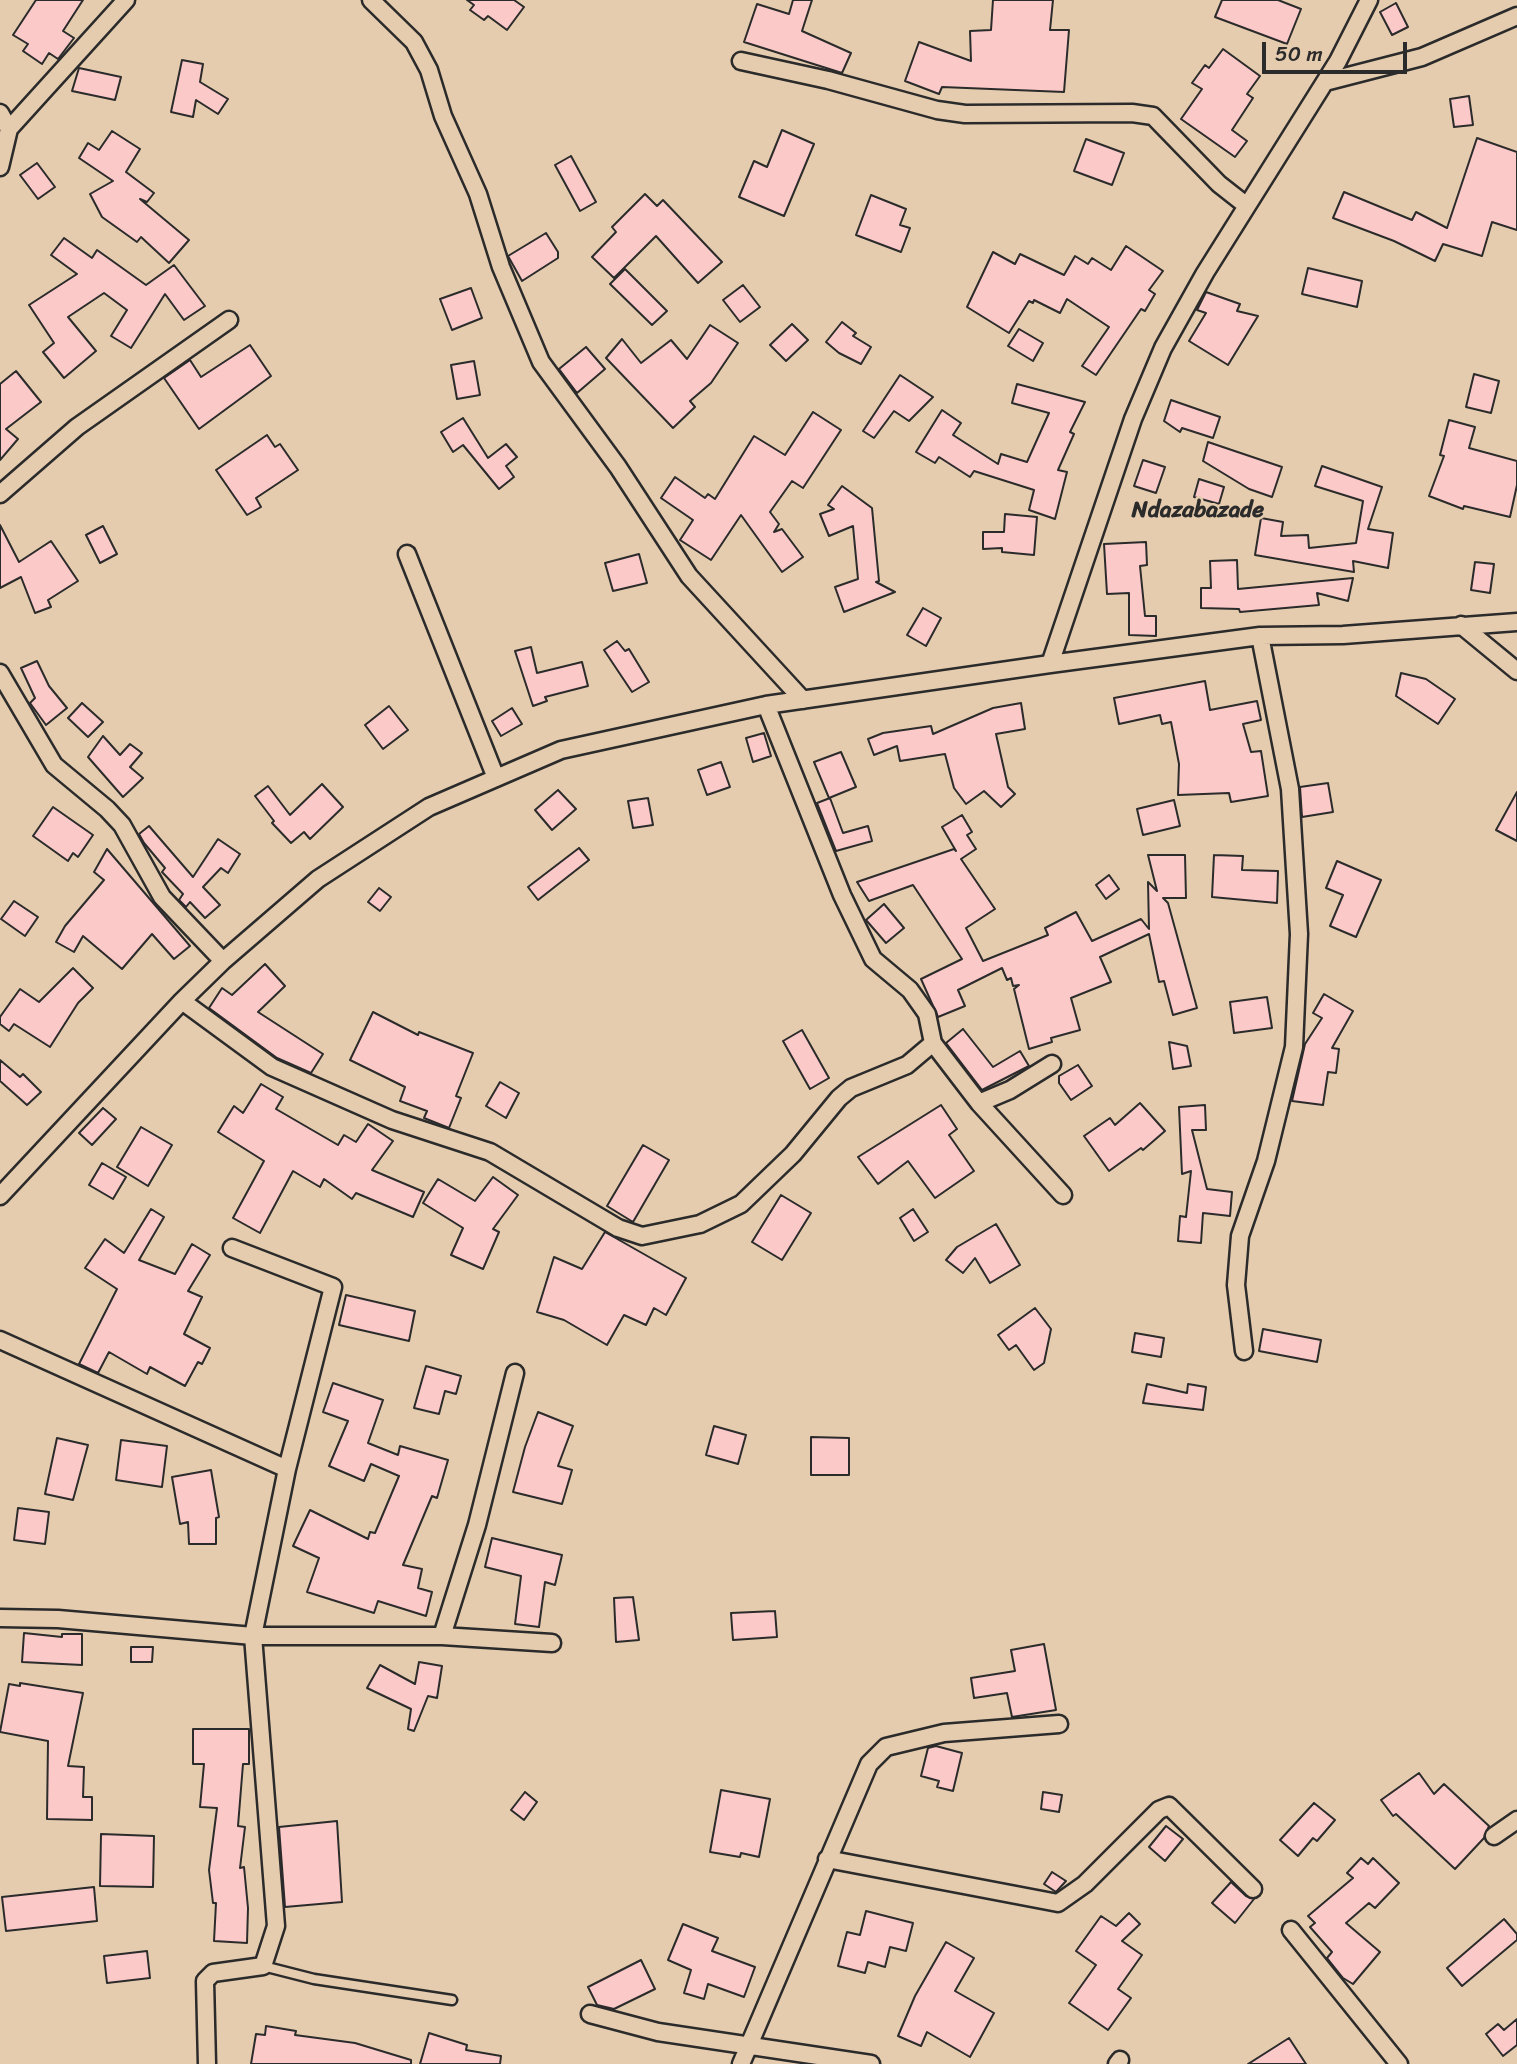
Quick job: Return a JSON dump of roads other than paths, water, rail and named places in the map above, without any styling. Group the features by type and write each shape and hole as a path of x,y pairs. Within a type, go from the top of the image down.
{"street":[{"path":"0,167 9,129 126,0"},
{"path":"371,0 414,42 429,71 443,116 478,194 501,267 541,362 618,467 689,576 803,700"},
{"path":"1050,664 1143,395 1181,316 1325,82 1369,0"},
{"path":"1325,82 1422,57 1517,16"},
{"path":"741,61 965,114 1132,113 1153,116 1219,184 1247,206"},
{"path":"0,113 9,129"},
{"path":"0,494 77,427 229,320"},
{"path":"407,554 496,778"},
{"path":"0,1196 182,1001 223,961 318,879 429,807 561,750 766,705 1050,664 1260,636 1343,635 1517,622"},
{"path":"1461,625 1517,671"},
{"path":"1244,1351 1236,1285 1240,1236 1266,1161 1294,1046 1299,934 1290,789 1260,636"},
{"path":"0,673 54,765 122,825 162,897 223,961"},
{"path":"766,705 836,882 873,959 910,990 927,1014 933,1043 979,1103 1063,1195"},
{"path":"182,1001 272,1067 392,1120 490,1152 618,1228 642,1236 700,1224 741,1204 793,1154 839,1098 851,1088 907,1065 933,1043"},
{"path":"979,1103 1010,1090 1052,1064"},
{"path":"207,2064 205,1981 208,1976 263,1966 276,1926 253,1636 287,1469 333,1287 232,1248"},
{"path":"0,1340 287,1469"},
{"path":"442,1636 477,1525 515,1373"},
{"path":"0,1618 58,1619 253,1636 442,1636 552,1643"},
{"path":"741,2064 869,1764 886,1747 944,1733 1059,1724"},
{"path":"827,1859 1058,1903 1084,1884 1159,1810 1169,1806 1253,1889"},
{"path":"1494,1836 1517,1820"},
{"path":"1291,1930 1399,2064"},
{"path":"590,2014 658,2032 872,2064"}],"lane":[{"path":"263,1966 314,1979 452,2000"}],"district":[{"name":"Ndazabazade","path":"1198,511"}]}
